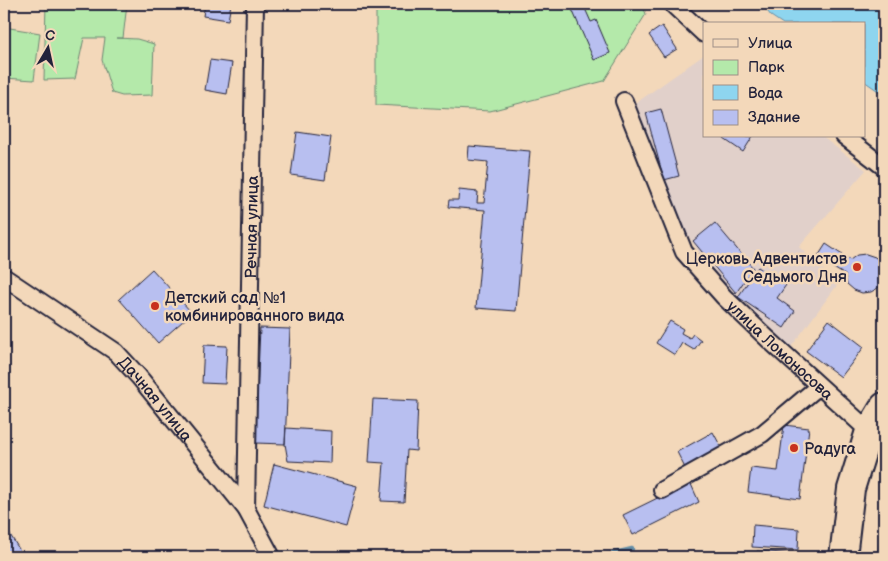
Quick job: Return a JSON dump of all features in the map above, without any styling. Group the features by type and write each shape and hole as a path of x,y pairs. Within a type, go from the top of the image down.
{"main road":[{"path":"843,557 851,489 869,431 884,406"}],"street":[{"name":"Речная улица","path":"246,509 255,4"},
{"path":"672,4 703,33"},
{"name":"улица Ломоносова","path":"624,101 684,252 724,297 869,431"},
{"path":"847,138 884,167"},
{"name":"Дачная улица","path":"4,277 116,352 139,377 246,509 272,557"},
{"path":"662,490 762,434 820,386"}],"shaded area":[{"path":"703,56 703,138 824,138 866,170 799,247 838,284 791,347 709,269 686,232 663,177 636,103"}],"green space":[{"path":"46,4 127,4 123,38 116,38 137,39 154,44 152,95 122,96 112,93 102,60 105,38 84,38 75,79 44,80"},
{"path":"376,4 642,4 646,14 604,81 490,111 376,105"},
{"path":"4,27 40,33 34,80 4,78"}],"water":[{"path":"762,4 884,4 884,95 866,82 866,22 780,22 771,16"}],"building":[{"path":"205,4 231,4 228,20 203,16"},
{"path":"583,4 591,22 596,20 610,53 594,60 571,7"},
{"path":"662,26 677,49 664,57 649,35"},
{"path":"210,60 232,63 227,94 205,90"},
{"path":"661,109 679,176 664,180 646,113"},
{"path":"297,132 331,137 325,180 291,175"},
{"path":"725,138 752,138 743,152"},
{"path":"469,146 530,151 516,311 476,308 485,210 448,207 449,200 458,200 459,190 478,192 477,203 484,203 488,162 468,160"},
{"path":"715,223 753,268 736,293 693,241"},
{"name":"Церковь Адвентистов Седьмого Дня","path":"826,244 850,260 857,255 866,254 875,257 881,263 884,272 883,280 878,288 871,292 862,293 854,290 847,284 845,275 817,258"},
{"path":"758,267 786,285 777,298 795,311 784,328 738,297"},
{"name":"Детский сад №1 комбинированного вида","path":"152,269 192,313 158,343 119,299"},
{"path":"829,320 864,347 841,377 806,351"},
{"path":"670,321 683,329 681,333 690,338 693,334 701,340 694,350 682,343 675,355 656,343"},
{"path":"260,328 290,329 285,444 255,443"},
{"path":"204,345 227,346 225,384 202,383"},
{"path":"373,399 418,401 416,451 407,450 404,502 381,501 384,463 369,462"},
{"name":"Радуга","path":"784,425 809,428 800,499 748,492 751,468 778,471"},
{"path":"286,428 331,431 330,463 288,461 285,444"},
{"path":"713,432 721,447 685,468 677,452"},
{"path":"274,464 357,486 346,527 264,505"},
{"path":"690,482 699,502 633,535 623,515"},
{"path":"884,498 884,557 878,557"},
{"path":"4,525 24,557 4,557"},
{"path":"753,525 799,529 798,550 752,547"},
{"path":"757,551 794,554 794,557 757,557"}],"waterway":[{"path":"598,557 632,549"}],"place":[{"name":"Церковь Адвентистов Седьмого Дня","path":"857,267"},
{"name":"Детский сад №1 комбинированного вида","path":"155,306"},
{"name":"Радуга","path":"794,448"}]}
